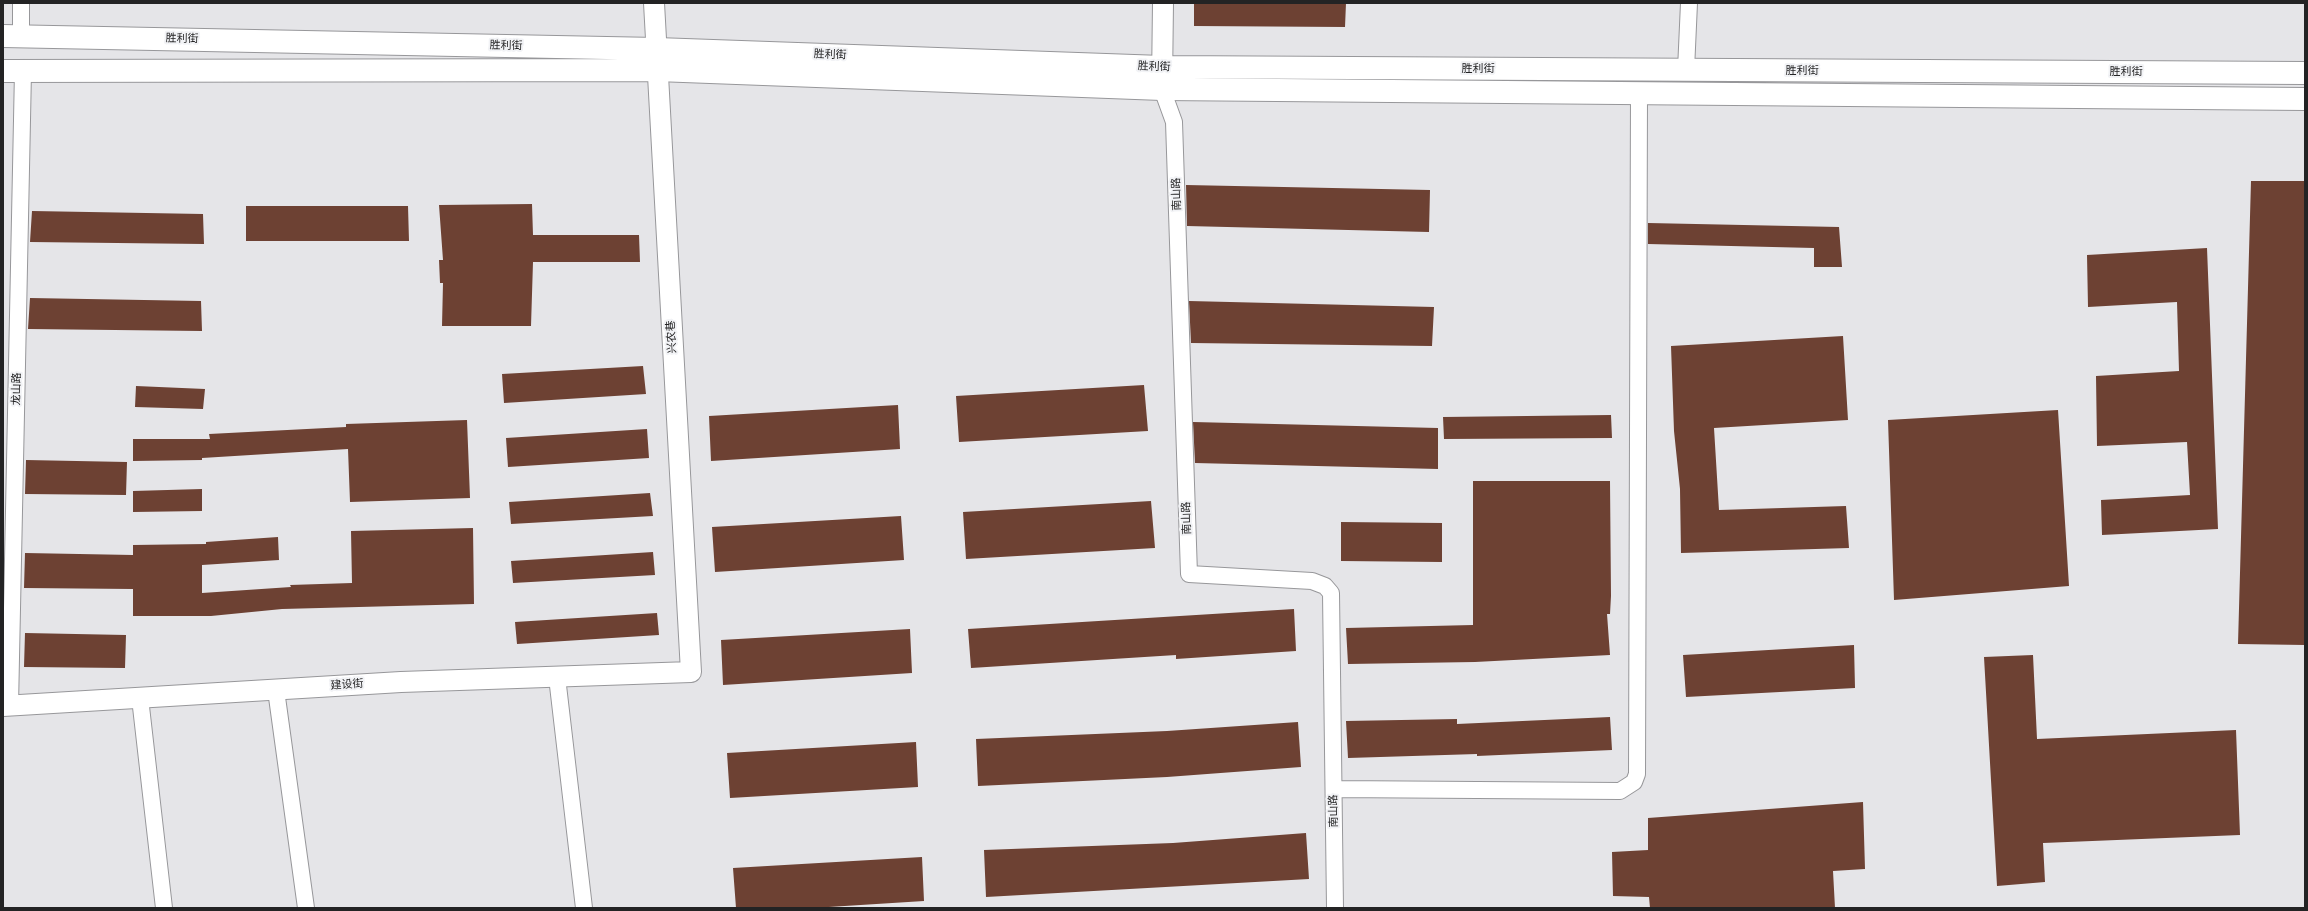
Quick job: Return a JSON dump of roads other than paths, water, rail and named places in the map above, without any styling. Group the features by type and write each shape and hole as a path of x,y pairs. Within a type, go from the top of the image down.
{"main road":[{"name":"胜利街","path":"12,36 657,49 1162,68 2305,73"},
{"name":"胜利街","path":"13,71 657,70 1162,89 2305,99"}],"street":[{"path":"12,36 20,3"},
{"name":"兴农巷","path":"654,3 691,672"},
{"name":"南山路","path":"1163,3 1162,89 1174,122 1189,574 1312,581 1325,586 1331,593 1335,908"},
{"path":"1686,70 1689,3"},
{"name":"龙山路","path":"7,706 13,71"},
{"path":"1334,789 1620,791 1627,788 1635,778 1638,768 1639,93"},
{"name":"建设街","path":"7,706 402,682 691,672"},
{"path":"557,677 584,908"},
{"path":"276,690 306,908"},
{"path":"140,698 164,908"}]}
